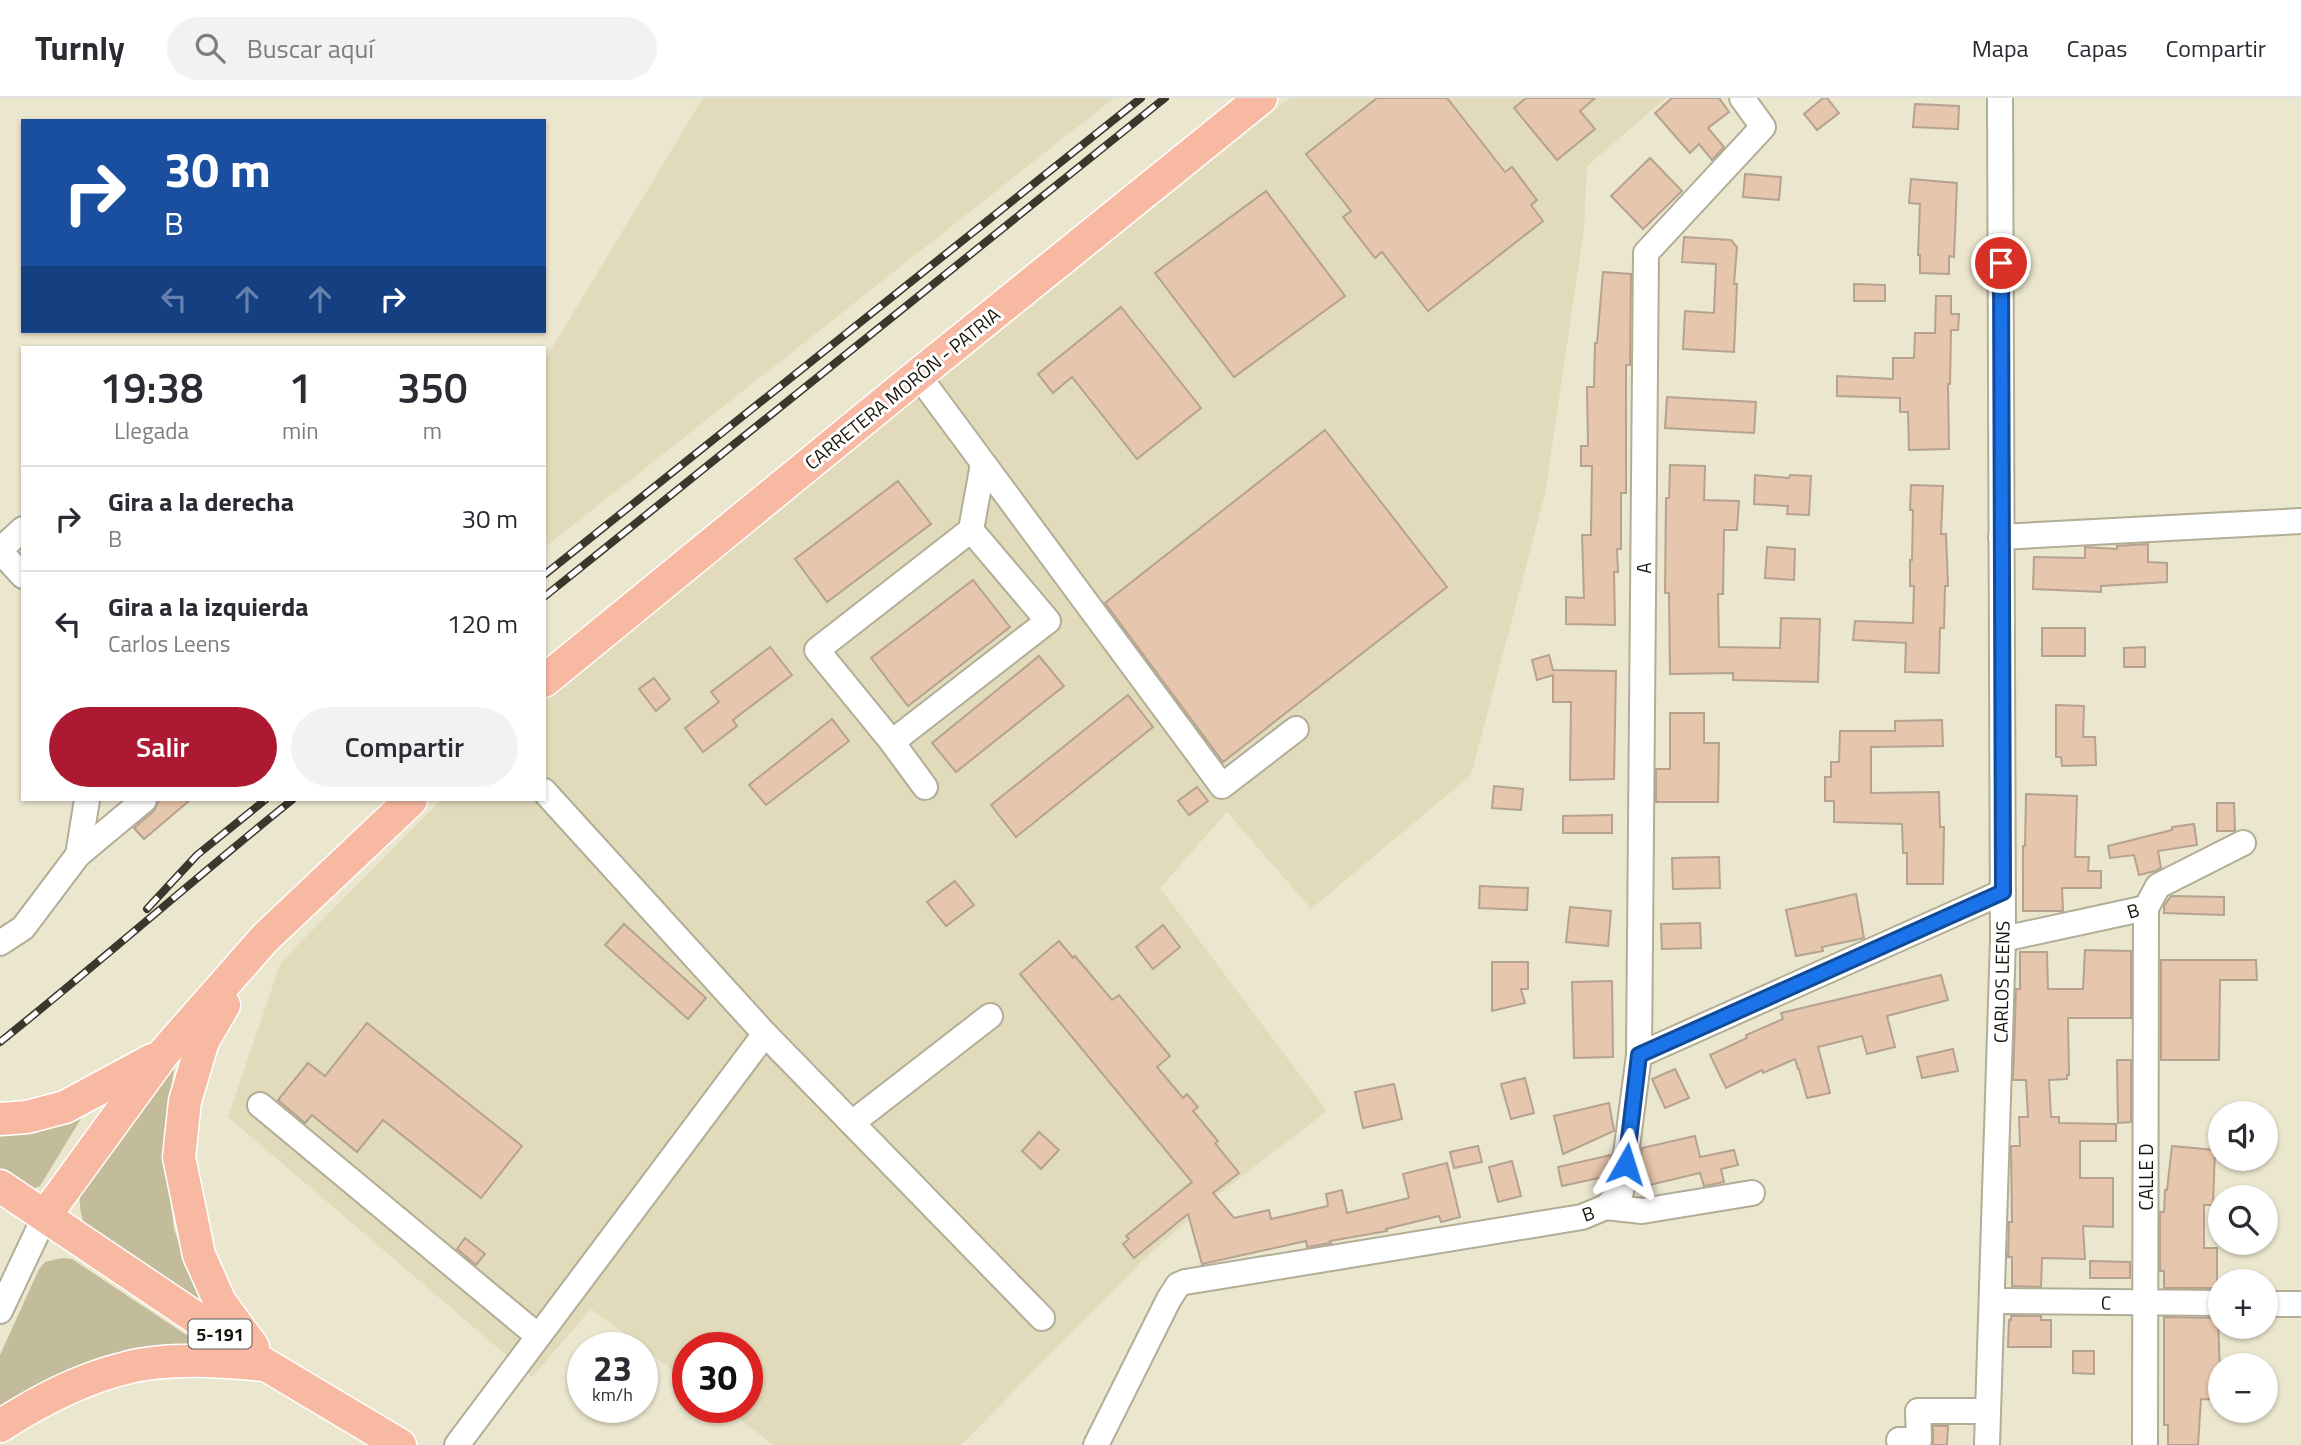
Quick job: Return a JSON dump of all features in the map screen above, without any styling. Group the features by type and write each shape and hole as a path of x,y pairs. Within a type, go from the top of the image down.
{"main road":[{"name":"CARRETERA MORÓN - PATRIA","path":"546,679 1261,98"},
{"path":"45,1216 163,1054 265,938 410,801"},
{"path":"265,938 203,1041 185,1101 179,1157 199,1255 220,1302 266,1365"},
{"path":"0,1119 27,1117 65,1107 163,1054"},
{"name":"5-191","path":"0,1186 266,1365 400,1445"},
{"path":"0,1426 37,1402 127,1367 213,1361 266,1365"}],"street":[{"name":"A","path":"1639,1055 1646,253 1763,127 1742,98"},
{"name":"CARLOS LEENS","path":"1987,1445 2003,939 2000,98"},
{"path":"918,375 1222,786 1296,729"},
{"path":"925,787 817,650 971,530 983,464"},
{"path":"2001,537 2301,521"},
{"path":"892,742 1048,621 971,530"},
{"path":"21,531 0,550 21,574"},
{"path":"546,793 765,1034 1042,1318"},
{"path":"78,855 86,801"},
{"path":"0,943 23,928 78,855 143,801"},
{"name":"B","path":"2003,939 2146,908 2158,886 2243,843"},
{"path":"1639,1055 2003,892"},
{"name":"CALLE D","path":"2145,1445 2146,908"},
{"path":"852,1123 990,1016"},
{"path":"457,1445 765,1034"},
{"name":"B","path":"1096,1445 1178,1285 1582,1217 1606,1207 1621,1192 1639,1055"},
{"path":"260,1105 538,1336"},
{"path":"1606,1207 1642,1211 1752,1193"},
{"path":"0,1311 45,1216"},
{"name":"C","path":"1992,1301 2208,1303"},
{"path":"2278,1304 2301,1304"},
{"path":"1900,1445 1899,1440 1919,1440 1918,1411 1987,1411"}],"shaded area":[{"path":"703,98 1114,98 546,546 546,358"},
{"path":"1290,98 1666,98 1587,166 1584,229 1545,494 1471,775 1311,909 1227,812 1160,888 1327,1111 1216,1196 1146,1257 961,1445 774,1445 744,1423 763,1423 763,1332 672,1332 672,1369 658,1359 658,1332 622,1332 591,1309 571,1332 567,1332 567,1337 532,1377 228,1117 281,962 440,801 546,801 546,697"},
{"path":"176,1056 165,1128 166,1164 174,1229 200,1300 90,1234 80,1206 80,1196"},
{"path":"85,1112 40,1186 30,1190 0,1171 0,1129"},
{"path":"72,1259 212,1352 0,1413 0,1355 39,1269 45,1262"}],"building":[{"path":"1377,98 1447,98 1505,172 1512,167 1537,200 1531,205 1543,221 1428,311 1382,252 1375,258 1343,217 1351,211 1306,154"},
{"path":"1526,98 1595,98 1580,111 1595,129 1557,160 1514,108"},
{"path":"1672,98 1719,98 1729,112 1708,128 1724,147 1712,160 1699,144 1690,153 1655,113"},
{"path":"1823,98 1827,98 1839,113 1817,130 1804,114"},
{"path":"1915,104 1959,106 1958,129 1913,127"},
{"path":"1650,158 1682,191 1643,229 1611,196"},
{"path":"1745,174 1781,177 1779,200 1743,197"},
{"path":"1911,179 1957,183 1954,257 1949,256 1949,274 1920,273 1920,204 1909,203"},
{"path":"1266,191 1345,296 1234,377 1155,273"},
{"path":"1684,237 1731,240 1737,247 1734,352 1683,349 1685,311 1714,313 1716,264 1682,262"},
{"path":"1603,272 1631,274 1630,365 1626,365 1626,493 1621,493 1621,549 1617,549 1618,572 1614,572 1615,625 1566,624 1566,597 1584,598 1582,535 1591,535 1592,466 1581,466 1581,446 1588,446 1587,387 1594,387 1595,343"},
{"path":"1854,284 1885,285 1885,301 1854,301"},
{"path":"1936,296 1951,296 1951,314 1959,314 1958,330 1951,330 1949,449 1909,450 1908,412 1900,412 1900,398 1837,396 1837,376 1893,379 1893,358 1914,358 1915,333 1935,333"},
{"path":"1121,307 1201,408 1137,459 1072,377 1053,393 1038,374"},
{"path":"1667,397 1756,402 1754,433 1665,428"},
{"path":"1325,430 1447,587 1223,762 1105,603"},
{"path":"1670,465 1705,466 1704,500 1739,501 1737,530 1724,530 1723,594 1718,594 1719,647 1780,648 1781,618 1820,619 1818,682 1733,680 1733,673 1670,674 1669,593 1665,593 1666,498 1669,498"},
{"path":"1755,475 1789,478 1790,475 1811,476 1809,515 1787,514 1788,506 1754,504"},
{"path":"898,481 931,524 827,602 795,559"},
{"path":"1911,485 1943,486 1941,534 1946,534 1948,586 1945,586 1944,628 1940,628 1939,673 1905,672 1906,643 1853,640 1855,621 1913,623 1914,586 1910,586 1913,510 1910,510"},
{"path":"2148,544 2148,562 2167,563 2167,582 2101,586 2101,592 2033,589 2034,557 2085,558 2085,547 2117,549 2117,546"},
{"path":"1767,547 1795,549 1794,580 1765,578"},
{"path":"973,580 1010,627 908,706 871,658"},
{"path":"2042,628 2085,628 2085,656 2042,656"},
{"path":"770,647 792,675 733,720 737,726 703,752 685,728 719,702 711,692"},
{"path":"2145,647 2145,667 2124,667 2124,648"},
{"path":"1549,655 1553,670 1616,671 1614,779 1570,780 1571,702 1553,702 1553,675 1537,680 1532,660"},
{"path":"1039,656 1064,686 956,772 932,743"},
{"path":"654,678 670,699 656,711 639,689"},
{"path":"1128,695 1153,727 1016,837 991,805"},
{"path":"2056,705 2084,706 2083,737 2095,737 2096,765 2062,766 2061,757 2056,757"},
{"path":"1670,713 1704,713 1704,743 1719,743 1718,802 1656,802 1656,769 1670,769"},
{"path":"832,719 849,741 766,805 749,785"},
{"path":"1942,720 1943,746 1871,747 1871,793 1939,792 1940,827 1944,827 1943,884 1907,884 1907,853 1903,853 1902,824 1834,822 1834,801 1825,801 1825,777 1831,777 1831,762 1839,762 1840,731 1895,731 1895,721"},
{"path":"1494,786 1523,789 1521,810 1492,808"},
{"path":"1197,787 1208,801 1189,815 1178,801"},
{"path":"2026,794 2077,796 2075,857 2089,857 2088,871 2101,871 2101,888 2062,888 2063,911 2023,911"},
{"path":"159,801 189,801 144,839 134,828 154,811"},
{"path":"2217,803 2234,803 2235,831 2217,831"},
{"path":"1612,815 1612,833 1563,833 1563,816"},
{"path":"2194,824 2197,845 2158,851 2161,868 2155,871 2139,875 2134,855 2110,858 2108,846 2172,830 2172,827"},
{"path":"1719,857 1720,888 1673,889 1672,858"},
{"path":"955,881 974,905 946,926 927,902"},
{"path":"1480,886 1528,888 1527,910 1479,908"},
{"path":"1856,894 1864,938 1796,956 1786,910"},
{"path":"2171,896 2224,897 2224,915 2164,913 2164,906"},
{"path":"1570,907 1611,911 1608,946 1566,942"},
{"path":"1700,923 1701,948 1662,949 1661,924"},
{"path":"624,924 706,998 688,1019 605,945"},
{"path":"1163,925 1180,947 1153,969 1136,947"},
{"path":"1059,941 1112,1000 1119,995 1170,1056 1157,1067 1183,1098 1187,1094 1198,1107 1193,1111 1218,1141 1215,1143 1239,1173 1213,1193 1234,1218 1269,1210 1271,1219 1328,1206 1326,1194 1342,1190 1347,1213 1409,1198 1403,1174 1447,1163 1460,1217 1441,1222 1439,1216 1386,1229 1387,1231 1330,1241 1331,1243 1307,1247 1306,1241 1202,1264 1188,1214 1134,1258 1123,1244 1129,1239 1126,1236 1192,1182 1020,974"},
{"path":"2085,950 2131,951 2131,1018 2068,1018 2069,1075 2067,1079 2049,1080 2051,1117 2059,1117 2059,1123 2116,1124 2116,1141 2080,1141 2080,1178 2113,1178 2113,1227 2083,1226 2085,1259 2042,1258 2041,1287 2012,1286 2012,1257 2008,1257 2009,1222 2012,1222 2011,1146 2020,1146 2019,1117 2028,1117 2026,1080 2013,1080 2020,952 2047,952 2048,989 2083,989"},
{"path":"2161,960 2256,960 2257,980 2220,980 2219,1060 2161,1060"},
{"path":"1492,962 1528,962 1528,989 1521,989 1525,1003 1492,1011"},
{"path":"1941,975 1948,1000 1887,1016 1895,1047 1867,1054 1862,1036 1818,1047 1830,1093 1807,1098 1795,1059 1763,1073 1762,1070 1726,1088 1710,1055 1783,1019 1781,1013"},
{"path":"1612,981 1613,1057 1574,1058 1572,982"},
{"path":"367,1023 522,1146 481,1198 383,1120 357,1152 312,1115 305,1123 278,1100 308,1063 325,1076"},
{"path":"1953,1049 1958,1071 1922,1078 1917,1057"},
{"path":"2117,1060 2131,1060 2131,1122 2118,1123"},
{"path":"1675,1069 1689,1098 1665,1108 1652,1079"},
{"path":"1525,1078 1534,1113 1511,1119 1501,1084"},
{"path":"1394,1084 1402,1119 1363,1128 1355,1092"},
{"path":"1609,1103 1614,1131 1563,1154 1554,1116"},
{"path":"1039,1132 1059,1150 1041,1169 1022,1151"},
{"path":"1695,1136 1700,1157 1734,1150 1738,1165 1721,1169 1724,1182 1704,1186 1700,1173 1641,1187 1638,1175 1642,1148"},
{"path":"1478,1146 1482,1162 1454,1168 1450,1152"},
{"path":"2172,1146 2208,1149 2208,1171 2214,1171 2214,1185 2208,1185 2208,1205 2204,1205 2204,1248 2208,1248 2208,1255 2217,1255 2217,1269 2208,1269 2208,1288 2164,1288 2164,1271 2160,1271 2160,1212 2164,1212"},
{"path":"1611,1155 1608,1176 1562,1186 1558,1167"},
{"path":"1512,1161 1521,1196 1498,1202 1489,1167"},
{"path":"465,1238 485,1254 476,1265 457,1249"},
{"path":"2090,1261 2130,1262 2130,1278 2090,1278"},
{"path":"2011,1316 2041,1316 2041,1320 2051,1320 2051,1347 2008,1347"},
{"path":"2164,1317 2208,1318 2208,1339 2219,1339 2219,1353 2208,1353 2208,1399 2201,1399 2198,1445 2168,1445 2168,1425 2164,1425"},
{"path":"2073,1351 2094,1351 2094,1374 2073,1373"},
{"path":"1933,1426 1948,1426 1947,1445 1933,1445"}],"railway":[{"path":"546,573 1141,98"},
{"path":"546,595 1165,98"},
{"path":"147,909 197,855 264,801"},
{"path":"0,1042 291,801"}],"route":[{"path":"1626,1164 1639,1055 2003,892 2001,263"}]}
